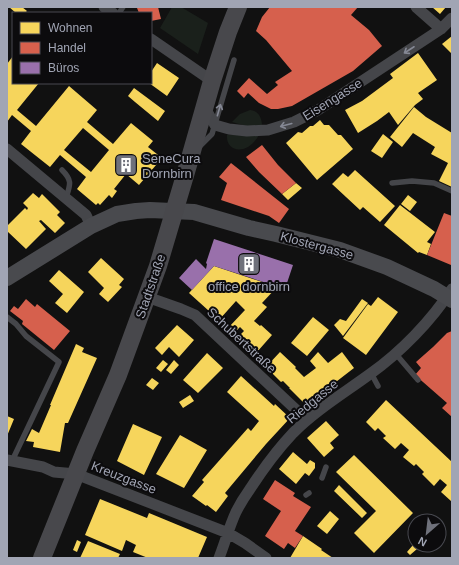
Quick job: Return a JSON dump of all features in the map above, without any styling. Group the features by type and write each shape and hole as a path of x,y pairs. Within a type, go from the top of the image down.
{"main road":[{"name":"Stadtstraße","path":"42,558 116,379 147,297 192,154 212,81 238,7"}],"street":[{"path":"416,7 441,29"},
{"name":"Eisengasse","path":"214,125 229,129 247,131 268,130 294,122 318,110 441,29 452,18"},
{"path":"152,40 212,81"},
{"path":"205,108 214,125"},
{"path":"7,149 86,215 91,226"},
{"path":"7,278 91,226 117,214 136,211 174,211"},
{"name":"Klostergasse","path":"174,211 194,212 249,228 340,250 378,263 450,295"},
{"name":"Riedgasse","path":"219,558 235,513 265,466 293,433 324,406 371,373 395,352 416,333 450,295"},
{"name":"Schubertstraße","path":"147,297 195,315 307,420"},
{"name":"Kreuzgasse","path":"10,460 43,467 54,472 76,474 228,533 266,558"}],"lane":[{"path":"192,154 212,134 234,60"},
{"path":"62,170 68,176 70,181 66,198"},
{"path":"392,183 412,181 434,183 452,191"},
{"path":"7,317 16,324 26,336 59,362 10,460"},
{"path":"395,352 418,380"},
{"path":"371,373 378,386"},
{"path":"322,478 326,467"}],"shaded area":[{"path":"172,7 181,7 208,23 198,54 160,28"},
{"path":"250,110 259,115 262,126 246,126 232,122 240,114"},
{"path":"227,135 259,135 250,146 244,149 236,149 228,143"}],"building: Wohnen":[{"path":"9,7 22,7 27,11 26,12 15,12"},
{"path":"432,7 446,7 440,14"},
{"path":"452,36 452,54 442,44"},
{"path":"418,53 437,80 418,93 423,99 415,105 398,125 389,112 358,133 345,110 362,101 393,78 390,74"},
{"path":"12,57 12,84 38,84 17,110 36,126 69,86 97,110 87,122 113,144 131,123 153,141 148,147 162,158 139,185 126,174 114,189 117,191 112,198 109,195 100,205 98,203 96,205 77,189 86,177 60,155 50,167 21,144 31,131 12,115 7,122 7,64","holes":["83,128 109,150 91,172 64,150"]},
{"path":"157,63 179,78 167,96 150,84 152,84 152,70"},
{"path":"134,88 165,111 158,121 128,96"},
{"path":"414,107 426,117 452,133 452,187 439,181 448,163 431,154 435,147 413,133 402,147 390,137"},
{"path":"320,120 324,125 329,125 338,135 341,135 353,149 317,180 286,143 298,132 302,133"},
{"path":"383,134 393,142 382,158 371,151"},
{"path":"355,170 395,206 380,222 363,207 360,210 332,184 343,173 348,177"},
{"path":"296,183 302,188 288,200 282,194"},
{"path":"33,193 39,198 42,194 60,212 57,215 65,223 55,233 41,220 39,221 46,229 26,249 7,231 7,226 25,208 27,210 28,208 23,203"},
{"path":"408,195 417,202 410,211 401,204"},
{"path":"400,205 435,232 427,242 431,244 427,255 418,253 384,225"},
{"path":"101,258 124,279 119,285 122,287 108,302 99,294 104,288 88,272"},
{"path":"214,266 277,287 262,303 267,307 254,321 272,335 257,352 245,343 246,342 239,336 244,331 240,327 235,332 229,327 245,310 236,301 219,320 189,293"},
{"path":"59,270 84,292 67,313 55,303 63,294 49,281"},
{"path":"378,297 398,312 366,355 343,338 368,304 371,306"},
{"path":"362,299 368,303 343,336 334,325 340,319 346,321"},
{"path":"313,317 329,330 307,356 291,343"},
{"path":"177,325 194,340 179,357 169,347 162,355 155,348"},
{"path":"76,344 84,348 82,352 97,358 68,423 65,423 60,452 33,447 34,442 26,441 32,429 39,433"},
{"path":"280,352 304,377 316,368 310,361 318,352 328,363 342,352 354,368 306,405 283,381 281,382 266,367"},
{"path":"207,353 223,368 198,393 183,380"},
{"path":"163,360 168,364 161,372 156,368"},
{"path":"174,360 179,365 171,374 166,370"},
{"path":"241,376 274,406 275,404 290,418 225,493 228,496 216,512 192,496 204,482 202,480 248,428 251,431 259,421 227,392"},
{"path":"152,378 159,383 153,390 146,385"},
{"path":"190,395 194,401 183,408 179,402"},
{"path":"386,400 452,462 452,501 441,492 447,485 440,479 434,486 422,474 424,472 416,464 414,466 403,457 409,450 401,443 395,449 383,438 386,436 378,428 375,431 366,422"},
{"path":"7,416 14,419 7,436"},
{"path":"326,421 339,435 330,443 334,448 324,457 307,438"},
{"path":"133,424 162,437 144,475 117,461"},
{"path":"180,435 207,450 184,488 156,474"},
{"path":"293,452 307,464 310,460 315,463 315,468 309,476 305,473 296,484 279,469"},
{"path":"354,455 413,513 407,513 407,519 374,553 354,533 376,511 336,472"},
{"path":"339,485 367,513 362,518 334,491"},
{"path":"100,499 147,518 149,513 207,537 198,558 148,558 133,552 136,545 126,540 122,551 85,535"},
{"path":"330,511 339,519 327,534 317,526"},
{"path":"303,536 322,549 321,550 333,558 290,558"},
{"path":"77,540 81,542 77,552 73,550"},
{"path":"88,541 120,554 118,558 80,558"}],"building: Handel":[{"path":"158,7 161,19 152,21 152,12 139,12 137,8"},
{"path":"270,7 358,7 351,15 369,30 382,46 353,71 292,106 271,109 259,103 248,93 244,98 237,91 249,78 267,94 278,85 275,82 292,71 266,40 256,31 262,17"},
{"path":"262,145 278,165 296,183 282,194 246,157"},
{"path":"231,163 289,209 279,223 269,216 221,200 227,183 219,177"},
{"path":"444,213 452,216 451,265 427,255"},
{"path":"26,299 35,307 37,304 70,331 54,350 22,324 23,321 10,311 14,306 18,309"},
{"path":"452,331 452,417 442,408 447,403 415,375 421,368 416,362 447,333"},
{"path":"275,480 295,493 293,496 311,507 295,531 303,536 295,548 288,543 284,549 265,536 281,511 263,499"}],"building: Büros":[{"name":"office dornbirn","path":"214,239 293,265 285,289 214,266 192,290 179,278 196,259 206,269 206,263"}],"place":[{"name":"SeneCura Dornbirn","path":"126,165"},
{"name":"office dornbirn","path":"249,264"}]}
